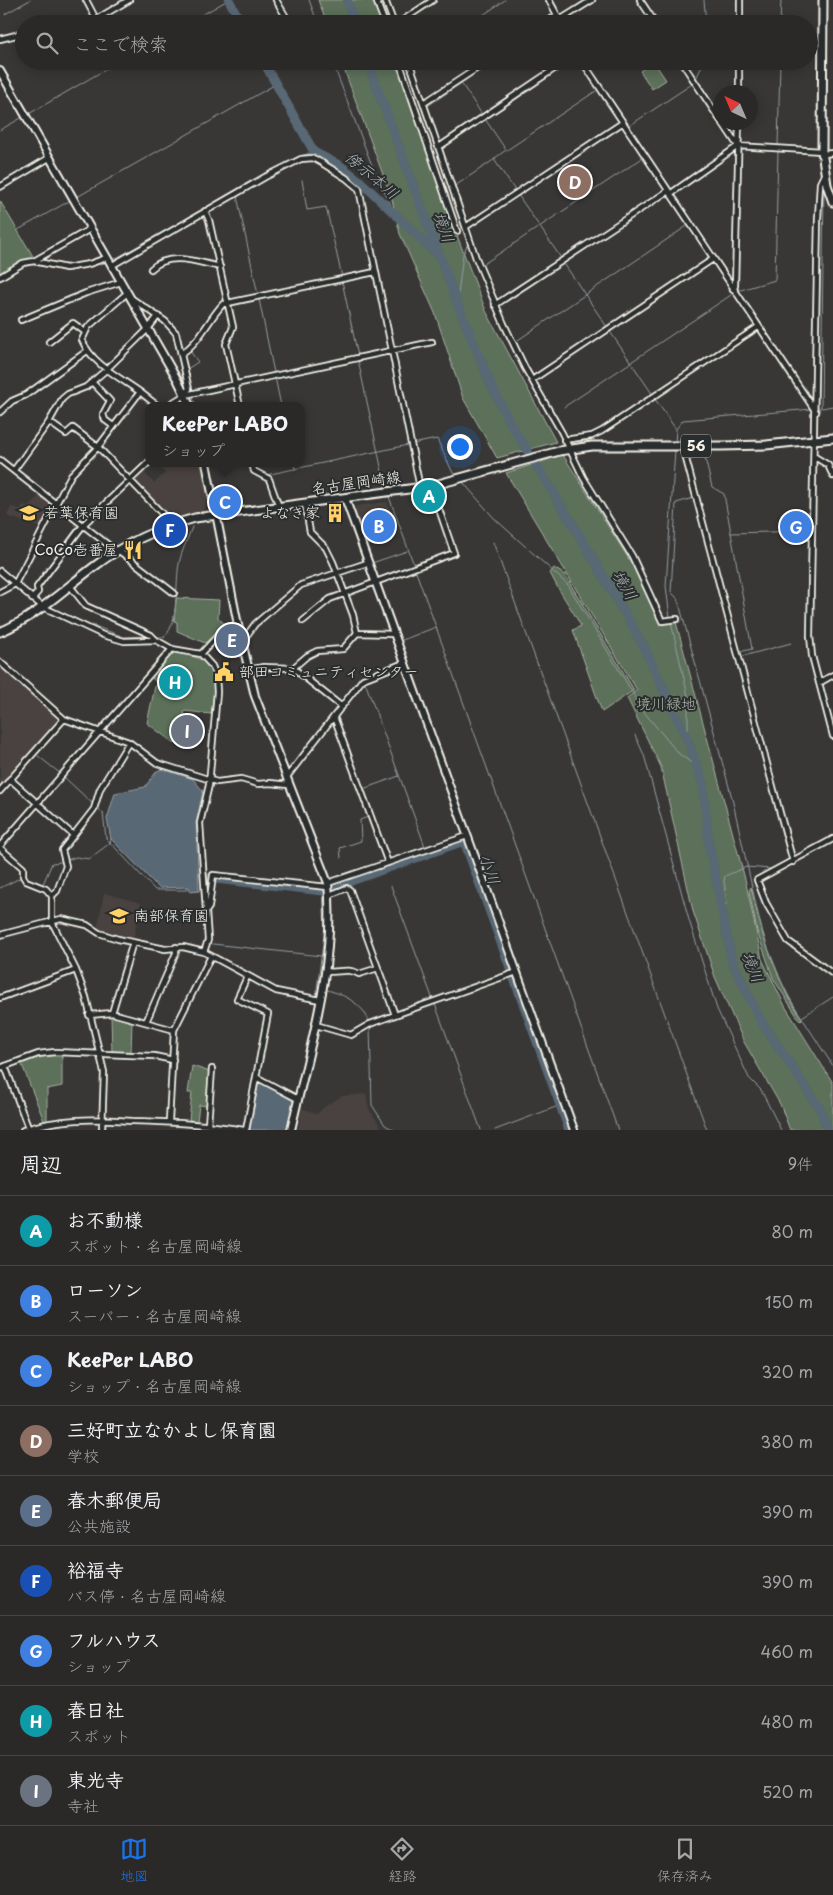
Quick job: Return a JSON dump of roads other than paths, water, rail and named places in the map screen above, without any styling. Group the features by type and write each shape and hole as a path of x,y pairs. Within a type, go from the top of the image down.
{"main road":[{"path":"823,0 822,152 833,202"},
{"path":"825,172 833,189"},
{"name":"名古屋岡崎線","path":"0,632 44,607 117,551 136,539 172,524 217,515 431,486 559,450 592,446 766,445 833,438"}],"street":[{"path":"86,0 94,15"},
{"path":"102,15 129,0"},
{"path":"276,0 285,15"},
{"path":"376,0 382,15"},
{"path":"385,0 392,15"},
{"path":"410,15 433,0"},
{"path":"549,0 557,15"},
{"path":"571,15 592,0"},
{"path":"640,0 650,15"},
{"path":"740,0 740,15"},
{"path":"0,39 15,35"},
{"path":"402,70 457,230"},
{"path":"412,70 467,226 476,258 532,380 569,449 582,478 632,556 662,621 676,619"},
{"path":"424,103 474,70"},
{"path":"439,146 553,70"},
{"path":"588,70 816,413"},
{"path":"687,70 713,109"},
{"path":"739,70 739,85"},
{"path":"0,72 188,402"},
{"path":"467,226 622,123"},
{"path":"727,130 738,146"},
{"path":"733,289 736,286 739,130"},
{"path":"496,305 738,146 833,154"},
{"path":"0,187 49,158"},
{"path":"111,266 295,161 313,158 346,178 359,189 420,488"},
{"path":"825,172 820,183 818,218 816,439 810,636 812,656 833,736"},
{"path":"205,211 210,220 233,327 226,344 239,402"},
{"path":"34,261 90,229"},
{"path":"0,278 23,262 34,261 66,268 89,264 106,258"},
{"path":"151,269 161,261 168,259 180,259 220,267"},
{"path":"532,380 713,259"},
{"path":"182,354 195,342 212,316 223,304 375,272"},
{"path":"21,320 86,293 120,282"},
{"path":"128,296 158,316 176,333 189,389 173,402"},
{"path":"128,296 102,314 85,332 82,340 87,351 107,369 153,402"},
{"path":"14,470 68,394 86,387 107,369 148,330 158,316"},
{"path":"50,342 73,323 85,332"},
{"path":"564,440 592,436 602,431 758,327"},
{"path":"185,394 392,352 432,342"},
{"path":"0,412 12,401 26,395 87,351"},
{"path":"92,382 110,401 103,414 105,420 113,426"},
{"path":"0,592 15,584 71,475 98,447 140,392"},
{"path":"49,422 66,434 73,428 98,447 172,524"},
{"path":"695,446 694,452 686,459 793,862"},
{"path":"815,457 828,465 833,476"},
{"path":"0,460 174,593"},
{"path":"32,599 38,592 37,587 84,524 145,466"},
{"path":"207,467 238,625 255,696 328,890 331,917 325,971 316,1025 291,1130"},
{"path":"253,467 254,471 269,479 279,507"},
{"path":"303,621 326,600 454,553 431,486"},
{"path":"345,498 574,1130"},
{"path":"293,668 307,656 317,652 343,649 357,633 356,624 345,593 326,548 310,532 306,504"},
{"path":"242,642 255,624 301,585 367,563"},
{"path":"0,572 44,607 113,639 124,641 156,640"},
{"path":"70,586 86,606 151,635 172,649 201,654 212,666 216,676 209,785 200,823 208,940 204,952"},
{"path":"201,654 225,628 238,625"},
{"path":"357,633 393,634"},
{"path":"102,1130 104,1072 76,970 52,922 52,896 46,889 26,881 23,876 23,868 0,847 172,649"},
{"path":"0,662 64,719 129,742 157,763 217,782 242,779 258,784 288,781 363,679 404,663"},
{"path":"248,670 263,667 293,668 342,707"},
{"path":"819,683 833,675"},
{"path":"334,716 388,863"},
{"path":"0,790 64,719"},
{"path":"52,896 57,891 66,866 62,850 94,809 100,789 129,742"},
{"path":"10,778 73,835"},
{"path":"328,890 388,863 467,836"},
{"path":"833,839 758,880 766,903 788,940 833,974"},
{"path":"205,912 209,907 213,874 328,890 347,888 350,890 395,1015"},
{"path":"0,935 61,919 87,925 99,933 132,942 166,949 176,947 204,952 247,977 276,991 320,1000"},
{"path":"112,1014 132,942"},
{"path":"146,1022 176,953 176,947"},
{"path":"169,1121 174,1030 211,956"},
{"path":"325,971 335,973 350,970 359,974 378,968"},
{"path":"0,998 76,970"},
{"path":"316,1025 351,1035 370,1024 517,972"},
{"path":"173,1060 154,1056 55,1052 38,1054 2,1067 27,1129 69,1119 169,1121 245,1130 268,1014 237,999 247,977"},
{"path":"89,1014 112,1014 174,1030"},
{"path":"208,1125 212,1069"},
{"path":"256,1077 298,1099"}],"water":[{"path":"162,769 193,779 203,791 196,823 199,891 190,892 189,887 159,888 111,839 107,819 115,793 145,787 157,771"},
{"path":"259,1081 293,1101 287,1130 250,1130"}],"waterway":[{"path":"5,14 30,0"},
{"path":"202,15 228,0"},
{"name":"傍示本川","path":"229,0 237,15"},
{"path":"309,0 315,15"},
{"name":"境川","path":"347,0 352,15"},
{"path":"483,15 505,0"},
{"path":"563,15 586,0"},
{"path":"704,0 705,15"},
{"path":"780,15 781,0"},
{"path":"5,35 15,33"},
{"path":"27,115 104,70"},
{"name":"傍示本川","path":"268,70 314,152 341,166 359,180 437,254"},
{"path":"335,70 371,163 391,205 390,209"},
{"name":"境川","path":"370,70 456,300 491,385 509,421 586,546 643,645 688,741 703,784 709,844 732,961 760,1019 820,1109 828,1130"},
{"path":"409,70 415,86"},
{"path":"426,107 481,70"},
{"path":"695,81 700,70"},
{"path":"778,147 780,70"},
{"path":"461,83 483,116"},
{"path":"77,197 276,84"},
{"path":"644,149 629,126 692,84"},
{"path":"507,150 596,91"},
{"path":"0,130 23,117"},
{"path":"485,119 506,150 495,158 495,161 516,192"},
{"path":"432,135 454,200"},
{"path":"737,291 775,280 778,151"},
{"path":"111,261 297,157 314,152"},
{"path":"455,186 495,159"},
{"path":"482,265 641,159"},
{"path":"302,180 307,210 326,207 342,277"},
{"path":"817,408 821,408 824,188"},
{"path":"518,195 561,258"},
{"path":"237,196 258,295"},
{"path":"18,230 71,200"},
{"path":"515,342 687,226"},
{"path":"457,303 463,254 469,241"},
{"path":"28,264 71,271 108,262"},
{"path":"563,262 607,327"},
{"path":"0,281 20,267"},
{"path":"342,281 358,356"},
{"path":"631,362 734,293"},
{"path":"259,299 274,373"},
{"path":"609,330 653,395"},
{"path":"190,351 198,362 187,369 194,402"},
{"path":"358,360 386,490"},
{"path":"564,407 630,363"},
{"path":"275,377 280,402"},
{"path":"655,399 675,428"},
{"path":"822,408 833,406"},
{"path":"675,443 676,429 683,420 813,409"},
{"path":"412,444 437,439 453,473 457,477"},
{"path":"305,467 408,445"},
{"path":"670,618 666,586 675,450"},
{"path":"704,454 712,487 724,494 752,649 739,652"},
{"path":"129,476 145,461"},
{"path":"250,467 251,473 257,475"},
{"path":"266,475 304,467"},
{"path":"82,521 126,479"},
{"path":"462,481 494,518 568,585 644,712 678,753 697,767"},
{"path":"388,494 414,565"},
{"path":"694,498 676,503 671,592 677,598 680,607 732,798 763,936 786,993 833,1066"},
{"path":"37,582 79,524"},
{"path":"155,637 164,637 173,622 179,564 192,527"},
{"path":"731,533 810,531"},
{"path":"493,542 707,1130"},
{"path":"372,563 407,551"},
{"path":"415,569 618,1130"},
{"path":"671,622 688,696 688,741"},
{"path":"92,625 124,637 149,636"},
{"path":"400,641 436,627"},
{"path":"740,657 791,643"},
{"path":"365,682 426,849"},
{"path":"635,735 644,755 689,920 717,1009 749,1078 761,1090 781,1130"},
{"path":"38,756 61,774"},
{"path":"363,789 399,776"},
{"path":"64,777 94,805"},
{"path":"341,858 340,848 361,841 360,820 368,817 360,792"},
{"path":"97,808 103,813 106,838 155,890 187,890"},
{"path":"67,860 76,857 89,859 110,843 111,839"},
{"name":"小川","path":"207,878 323,891 464,841 569,1130"},
{"path":"43,884 52,863 61,862"},
{"path":"722,908 727,903 725,876 746,867 771,869 780,865"},
{"path":"0,888 22,877"},
{"path":"391,886 433,1000"},
{"path":"316,996 325,929 323,891"},
{"path":"213,944 321,956"},
{"path":"327,990 340,994 358,1005 369,1022"},
{"path":"802,1017 833,997"},
{"path":"435,1004 481,1130"},
{"path":"370,1026 372,1105 385,1125 394,1130"},
{"path":"495,1130 561,1105"}],"place":[{"name":"三好町立なかよし保育園","path":"575,182"},
{"name":"お不動様","path":"429,496"},
{"name":"KeePer LABO","path":"225,502"},
{"name":"若葉保育園","path":"29,513"},
{"name":"よなき家","path":"335,513"},
{"name":"ローソン","path":"379,526"},
{"name":"フルハウス","path":"796,527"},
{"name":"裕福寺","path":"170,530"},
{"name":"CoCo壱番屋","path":"133,550"},
{"name":"春木郵便局","path":"232,640"},
{"name":"部田コミュニティセンター","path":"224,672"},
{"name":"春日社","path":"175,682"},
{"name":"東光寺","path":"187,731"},
{"name":"南部保育園","path":"119,916"}],"park label":[{"name":"境川緑地","path":"666,704"}]}
